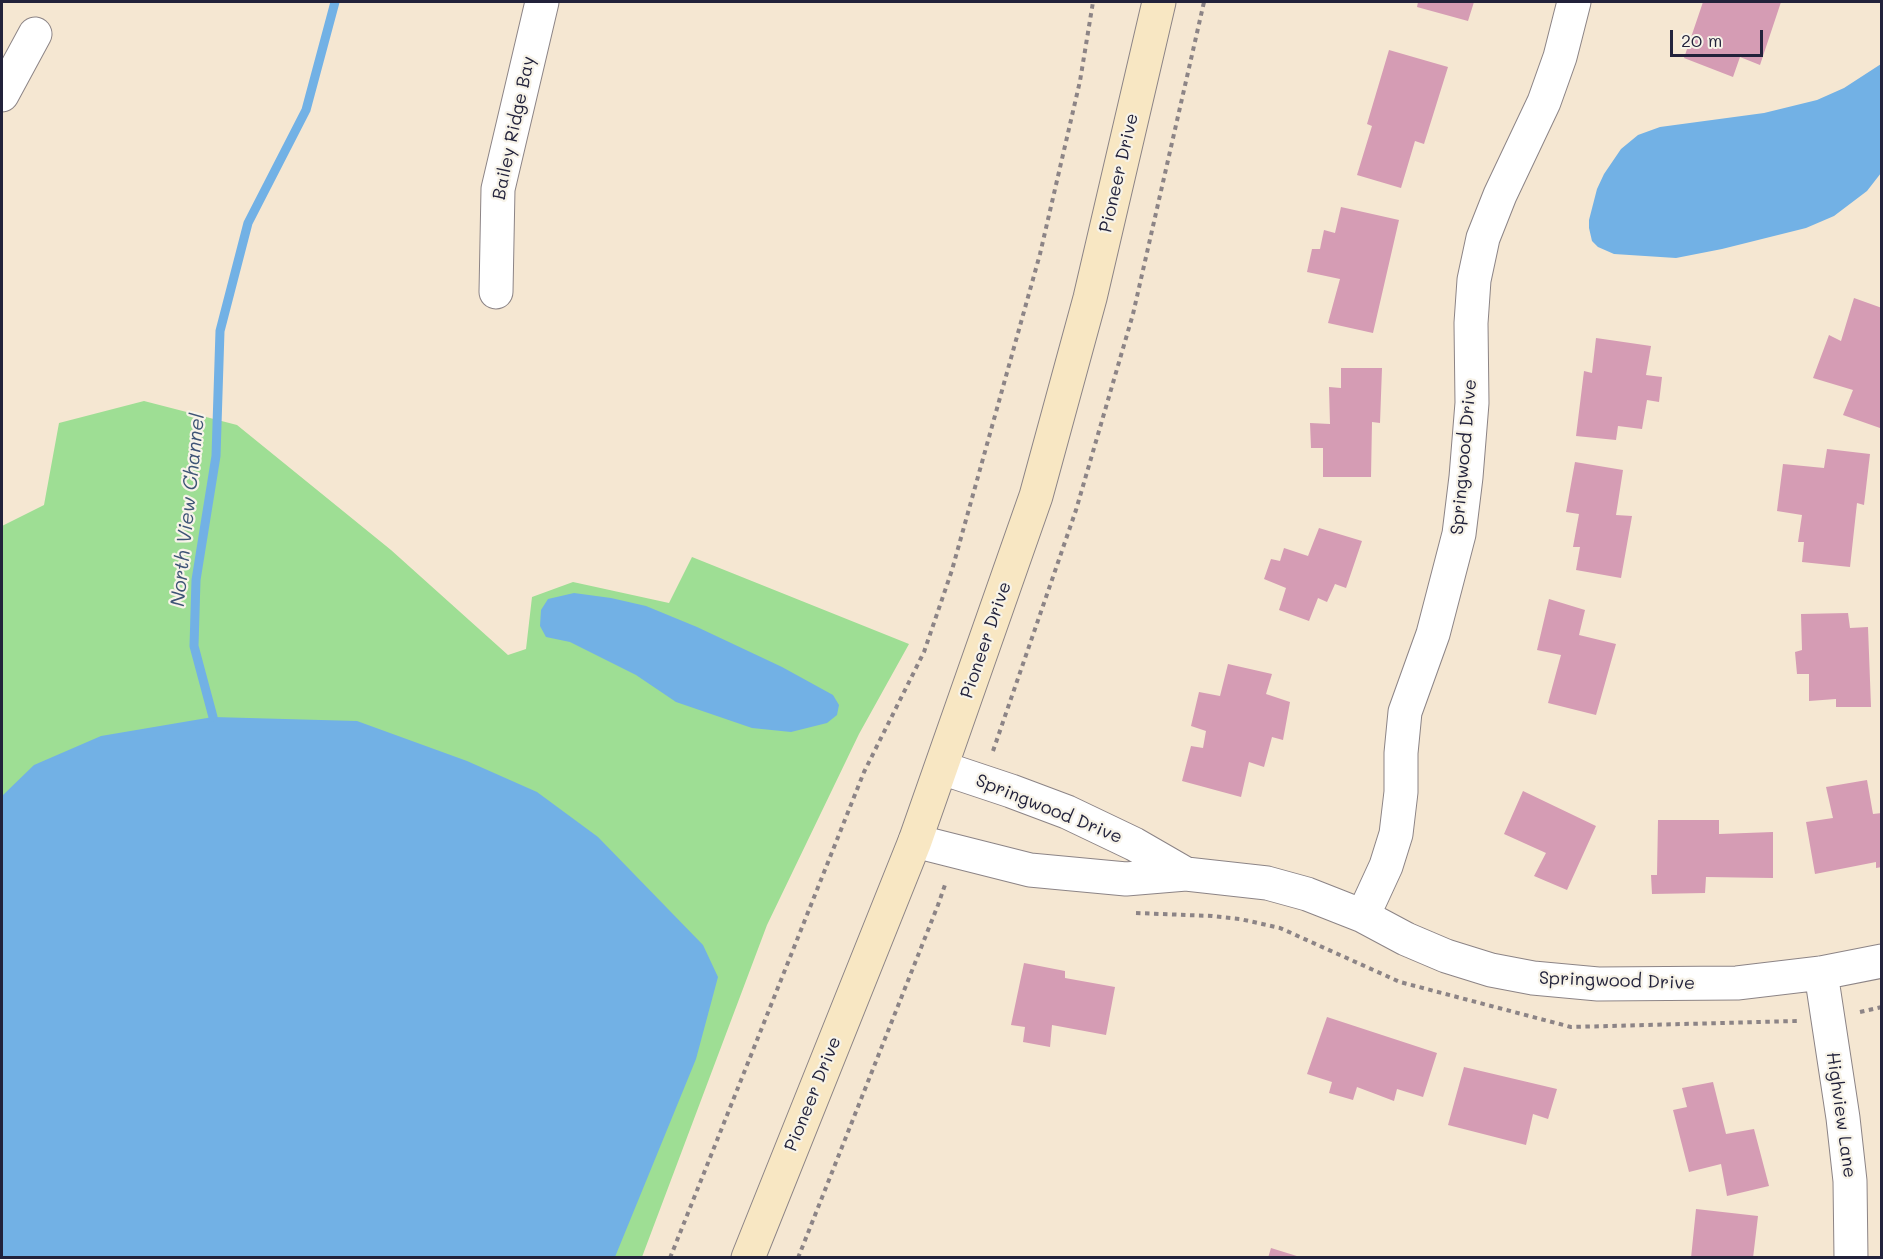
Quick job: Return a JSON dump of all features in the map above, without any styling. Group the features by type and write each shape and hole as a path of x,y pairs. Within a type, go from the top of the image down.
{"street":[{"name":"Bailey Ridge Bay","path":"496,292 498,189 542,2"},
{"name":"Pioneer Drive","path":"748,1257 915,841 1036,496 1090,298 1159,2"},
{"name":"Springwood Drive","path":"1363,916 1386,866 1396,834 1401,792 1401,753 1405,712 1433,634 1459,534 1472,403 1471,323 1474,280 1483,238 1500,195 1544,102 1560,57 1574,2"},
{"path":"2,94 35,34"},
{"name":"Springwood Drive","path":"942,768 1067,812 1134,844 1185,874"},
{"name":"Springwood Drive","path":"915,841 1030,870 1075,876 1126,879 1185,874 1267,884 1307,894 1363,916 1406,939 1446,956 1491,970 1533,978 1598,984 1737,983 1821,973 1881,961"},
{"name":"Highview Lane","path":"1821,973 1846,1139 1850,1181 1851,1257"}],"path":[{"path":"670,1257 864,772 924,651 952,570 1041,254 1080,81 1093,2"},
{"path":"982,781 1076,510 1133,314 1204,2"},
{"path":"798,1257 938,905 956,850"},
{"path":"1128,912 1212,916 1240,919 1280,928 1400,982 1570,1027 1797,1021"},
{"path":"1855,1014 1881,1007"}],"green space":[{"path":"144,401 237,425 391,550 508,655 526,649 532,597 573,582 669,603 692,557 909,644 859,734 767,925 642,1257 2,1258 2,526 44,505 59,423"}],"water":[{"path":"1881,64 1881,173 1867,191 1834,216 1806,228 1676,258 1614,254 1598,247 1592,241 1589,220 1597,189 1621,149 1638,135 1660,127 1764,113 1817,100 1844,88"},
{"path":"574,593 646,606 697,627 782,667 833,695 839,705 837,715 827,723 791,732 752,728 676,702 636,675 570,642 546,637 540,626 541,610 548,599"},
{"path":"213,717 357,721 467,761 537,792 598,837 703,945 718,977 696,1059 615,1257 2,1257 2,796 34,765 101,736"}],"building":[{"path":"1418,2 1474,2 1468,21 1417,7"},
{"path":"1703,2 1781,2 1760,65 1740,57 1733,77 1684,58"},
{"path":"1389,50 1448,67 1424,144 1415,141 1401,188 1357,175 1372,126 1367,124"},
{"path":"1341,207 1399,220 1373,333 1328,323 1340,279 1307,272 1312,249 1320,249 1324,230 1335,233"},
{"path":"1854,298 1882,308 1882,424 1880,428 1843,415 1853,390 1813,378 1829,335 1841,341"},
{"path":"1596,338 1651,346 1646,375 1662,377 1659,402 1647,400 1642,429 1618,426 1616,440 1576,436 1584,371 1592,373"},
{"path":"1341,368 1382,368 1380,423 1372,422 1371,477 1323,477 1323,448 1311,448 1310,423 1330,424 1329,387 1341,388"},
{"path":"1827,449 1870,454 1864,505 1857,503 1850,567 1802,562 1804,542 1798,542 1802,515 1777,511 1783,464 1824,468"},
{"path":"1575,462 1623,470 1616,515 1632,516 1621,578 1576,570 1580,547 1573,547 1579,514 1566,512"},
{"path":"1319,528 1362,541 1346,588 1335,584 1327,602 1318,598 1309,621 1279,610 1286,588 1264,579 1271,559 1280,561 1284,548 1308,556"},
{"path":"1549,599 1585,610 1579,635 1616,644 1596,715 1548,703 1561,655 1537,650"},
{"path":"1848,613 1850,628 1868,627 1871,707 1836,707 1836,699 1809,701 1809,674 1797,674 1795,652 1802,650 1801,614"},
{"path":"1228,664 1272,674 1266,694 1290,702 1283,740 1272,737 1264,767 1249,762 1241,797 1182,781 1191,746 1203,748 1206,731 1191,726 1199,692 1220,696"},
{"path":"1867,780 1873,814 1882,813 1882,867 1876,868 1876,862 1815,874 1806,822 1833,818 1826,787"},
{"path":"1523,791 1596,826 1567,890 1534,876 1546,853 1504,834"},
{"path":"1658,820 1719,820 1719,834 1773,832 1773,878 1706,877 1705,893 1652,894 1651,875 1657,875"},
{"path":"1024,963 1065,971 1065,978 1115,987 1106,1035 1052,1025 1050,1047 1023,1042 1025,1027 1011,1025"},
{"path":"1327,1017 1437,1053 1423,1097 1397,1089 1394,1101 1357,1087 1353,1100 1329,1093 1332,1082 1307,1074"},
{"path":"1464,1067 1557,1089 1548,1119 1533,1114 1526,1145 1448,1125"},
{"path":"1713,1082 1726,1134 1754,1129 1769,1186 1727,1196 1721,1164 1689,1172 1673,1110 1687,1107 1682,1088"},
{"path":"1696,1209 1758,1216 1753,1258 1691,1258"},
{"path":"1271,1248 1300,1257 1300,1258 1268,1258"}],"waterway":[{"name":"North View Channel","path":"213,717 194,646 196,580 216,456 220,331 248,223 306,110 335,2"}]}
